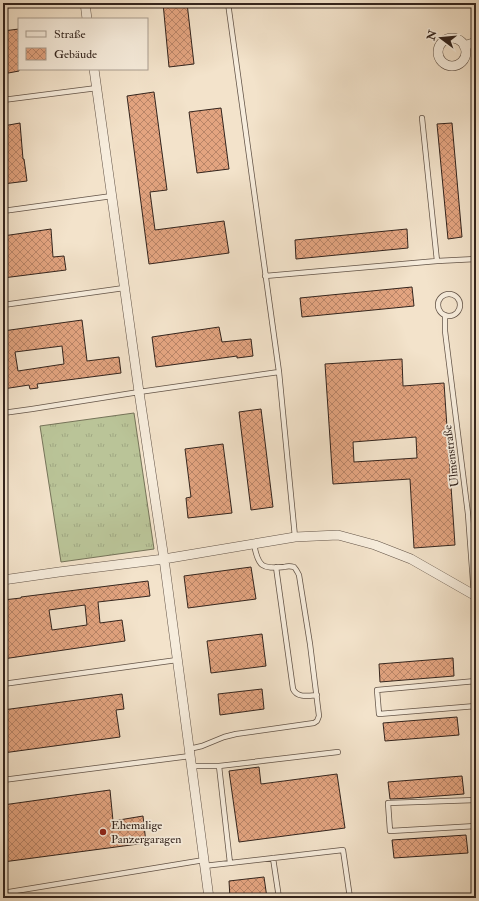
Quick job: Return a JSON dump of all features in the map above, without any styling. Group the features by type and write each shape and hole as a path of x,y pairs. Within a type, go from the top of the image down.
{"street":[{"path":"85,3 87,18"},
{"path":"464,46 476,42"},
{"path":"94,70 124,288 164,559 209,898"},
{"path":"3,580 164,559 295,537 338,535 375,545 411,559 475,595"}],"lane":[{"path":"3,6 25,3"},
{"path":"228,3 279,372 295,537"},
{"path":"3,100 97,88"},
{"path":"422,118 437,261"},
{"path":"3,211 112,196"},
{"path":"265,276 476,259"},
{"path":"3,305 124,288"},
{"path":"447,294 456,296 460,301 459,311 453,316 445,315 440,311 440,299 447,294"},
{"name":"Ulmenstraße","path":"445,315 445,331 468,514 475,595 476,665"},
{"path":"3,413 279,372"},
{"path":"3,780 190,753 202,746 224,737 314,723 317,721 319,716 317,695 299,575 294,567 265,567 256,556 254,544"},
{"path":"276,567 292,689 299,695 317,695"},
{"path":"3,684 177,660"},
{"path":"476,681 377,690 379,714 476,706"},
{"path":"191,766 219,766 338,752"},
{"path":"219,766 230,863"},
{"path":"476,800 388,803 390,831 476,826"},
{"path":"3,893 204,863 230,863 343,850 350,898"},
{"path":"273,858 278,898"}],"green space":[{"path":"134,413 154,549 61,562 40,426"}],"building":[{"path":"163,3 187,3 194,64 169,67"},
{"path":"18,29 19,71 3,74 3,31"},
{"path":"154,92 167,190 150,192 155,230 224,221 229,253 149,264 127,96"},
{"path":"221,108 229,169 197,173 189,112"},
{"path":"20,123 23,159 27,181 3,184 3,126"},
{"path":"452,123 462,237 448,239 437,124"},
{"path":"51,229 53,257 64,256 66,270 3,278 3,236"},
{"path":"407,229 408,248 296,259 295,240"},
{"path":"412,287 414,306 302,317 300,298"},
{"path":"82,320 87,361 119,357 121,373 37,384 38,388 30,389 29,385 3,389 3,331","holes":["62,346 64,364 18,371 15,352"]},
{"path":"219,327 222,342 251,339 253,356 237,358 237,356 156,367 152,337"},
{"path":"402,359 403,386 444,383 455,545 414,548 410,479 333,484 325,364","holes":["416,437 417,458 354,462 353,442"]},
{"path":"261,409 273,507 251,510 239,412"},
{"path":"223,444 232,513 188,518 186,498 191,497 185,449"},
{"path":"251,567 256,599 188,608 184,576"},
{"path":"148,581 150,596 98,602 100,623 122,620 125,641 3,659 3,600","holes":["85,605 87,625 52,630 49,610"]},
{"path":"262,634 266,666 211,673 207,641"},
{"path":"453,658 454,676 380,682 379,664"},
{"path":"262,689 264,709 220,715 218,694"},
{"path":"122,694 124,709 116,710 120,737 3,753 3,710"},
{"path":"457,717 459,735 385,741 383,723"},
{"path":"259,767 261,784 337,774 345,828 239,842 229,771"},
{"path":"462,776 464,794 390,799 388,782"},
{"path":"110,790 113,821 143,816 146,843 3,862 3,805"},
{"path":"466,835 468,853 394,858 392,840"},
{"path":"264,877 267,898 230,898 229,881"}],"place":[{"name":"Ehemalige Panzergaragen","path":"103,832"}]}
